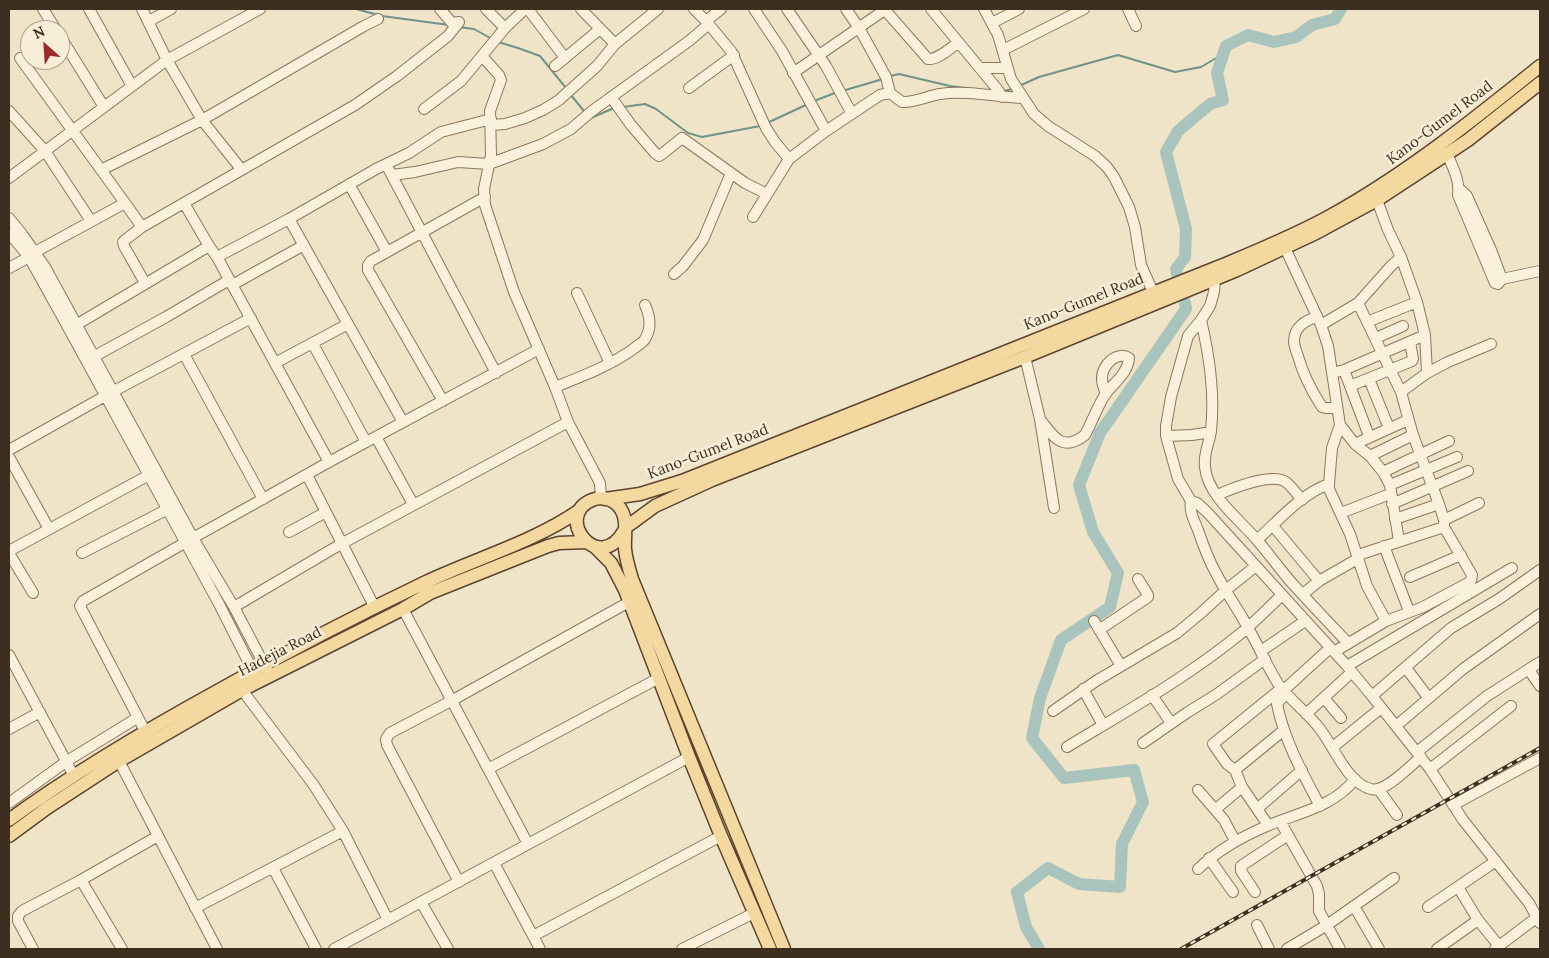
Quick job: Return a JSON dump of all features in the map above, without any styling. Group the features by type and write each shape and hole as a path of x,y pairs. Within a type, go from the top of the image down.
{"main road":[{"name":"Kano-Gumel Road","path":"603,499 640,494 682,481 952,380 1024,357 1215,279 1285,248 1333,225 1392,178 1436,148 1540,66"},
{"name":"Kano-Gumel Road","path":"625,529 655,506 712,480 952,380 1153,292 1275,243 1328,217 1377,200 1468,140 1540,83"},
{"path":"770,949 689,758 629,602 611,564 603,554 581,537 577,524 580,510 593,500 613,501 623,512 626,520 625,550 632,579 784,949"},
{"name":"Hadejia Road","path":"9,836 47,808 119,761 242,690 261,673 375,608 427,582 547,530 580,510"},
{"path":"590,544 603,547 612,544 620,539 625,529"},
{"name":"Hadejia Road","path":"9,820 145,731 261,673 403,609 446,587 548,546 566,543 590,544"}],"street":[{"path":"43,9 50,20"},
{"path":"89,9 132,86"},
{"path":"142,9 167,60 202,120 241,169"},
{"path":"149,21 171,9"},
{"path":"9,178 167,60 260,9"},
{"path":"145,283 124,246 123,242 125,240 142,227 362,100 398,76 448,36 456,23 440,9"},
{"path":"486,9 505,28"},
{"path":"424,109 461,81 505,28 527,9 565,58"},
{"path":"583,9 616,44"},
{"path":"217,257 409,153 441,132 490,122 505,124 537,113 559,100 597,66 616,44 658,9"},
{"path":"694,9 734,55 765,126 789,159"},
{"path":"392,175 415,172 458,162 489,164 558,137 590,113 615,103 689,41 721,9"},
{"path":"754,9 782,51 826,131"},
{"path":"787,9 819,56 852,114"},
{"path":"846,9 859,28 886,79 890,93 902,102 907,103 939,94 1000,94 1019,90"},
{"path":"794,72 885,9 928,59 932,60 958,43"},
{"path":"932,9 1000,94"},
{"path":"984,9 1003,50 1007,68 1034,114 1061,135 1095,156 1107,167 1114,177 1129,207 1141,265 1153,292"},
{"path":"992,23 1019,9"},
{"path":"1003,50 1084,9"},
{"path":"1128,9 1136,26"},
{"path":"101,170 202,120 378,19"},
{"path":"555,66 600,29"},
{"path":"70,52 104,107"},
{"path":"689,88 734,55"},
{"path":"482,56 499,75 501,80 492,105 490,155 484,189 490,222 514,292 568,422 600,483 603,499"},
{"path":"980,68 1007,68"},
{"path":"29,70 142,227"},
{"path":"753,217 789,159 826,131 880,95 890,93"},
{"path":"615,103 659,156 682,138 745,183 768,194"},
{"path":"9,111 45,151 91,221"},
{"path":"1447,154 1459,188 1467,196 1502,279 1540,270"},
{"path":"9,164 18,171"},
{"path":"386,165 496,373"},
{"path":"674,274 683,266 703,240 731,173"},
{"path":"349,184 386,252"},
{"path":"443,401 368,270 368,265 386,252 485,197"},
{"path":"1377,200 1388,230 1401,257 1417,302 1425,335 1427,373"},
{"path":"9,268 125,203"},
{"path":"184,203 231,282 329,462"},
{"path":"9,218 95,356 110,394 149,475 168,509 234,607 261,673"},
{"path":"289,219 403,422"},
{"path":"9,232 32,254 189,540 218,602 261,673"},
{"path":"95,356 231,282 304,245"},
{"path":"76,325 209,246"},
{"path":"1285,248 1319,321 1328,346 1340,425 1355,444 1370,456 1383,472 1391,494 1399,541"},
{"path":"1337,408 1322,407 1304,375 1294,340 1298,328 1303,322 1319,321 1358,303 1401,257"},
{"path":"1215,279 1210,306 1188,336 1182,354 1171,397 1166,436 1178,479 1191,501 1192,515 1202,545 1226,590 1248,627 1270,671 1284,691 1319,727 1333,747 1342,765 1364,787 1379,790 1487,696 1540,662"},
{"path":"577,292 610,363"},
{"path":"1367,322 1417,302"},
{"path":"1268,826 1242,787 1235,770 1223,758 1213,743 1284,691 1332,650 1386,621 1442,598 1471,581 1472,575 1470,570 1444,524 1439,504 1408,420 1402,392 1358,303"},
{"path":"555,387 610,363 645,340 650,326 649,314 645,305"},
{"path":"9,450 251,318"},
{"path":"1201,320 1205,337 1212,398 1211,432 1205,453 1204,468 1210,482 1217,495 1257,540 1277,566 1348,643"},
{"path":"275,363 348,324"},
{"path":"1376,338 1403,326"},
{"path":"1332,373 1344,370 1425,335"},
{"path":"1350,386 1412,361 1410,342"},
{"path":"313,344 366,442"},
{"path":"1402,392 1427,373 1492,344"},
{"path":"145,731 80,606 83,601 307,474 539,349"},
{"path":"184,354 263,499"},
{"path":"1024,357 1040,418 1054,508"},
{"path":"1344,370 1369,436"},
{"path":"1369,379 1389,428"},
{"path":"1040,418 1054,438 1059,441 1065,443 1079,440 1085,435 1106,394"},
{"path":"1355,444 1369,436 1408,420"},
{"path":"234,607 413,504 568,422"},
{"path":"1340,425 1332,448 1329,484 1333,500 1350,534 1367,586 1386,621"},
{"path":"1166,436 1211,432"},
{"path":"1370,456 1413,435"},
{"path":"376,437 413,504"},
{"path":"1383,472 1449,441"},
{"path":"9,457 49,529"},
{"path":"1391,494 1426,471 1457,458"},
{"path":"1341,513 1391,494 1433,487 1468,471"},
{"path":"307,474 375,608"},
{"path":"33,593 9,552 149,475"},
{"path":"1217,495 1238,486 1275,479 1286,482 1302,500"},
{"path":"1257,540 1302,500 1319,487 1329,484"},
{"path":"1191,501 1197,503 1207,512 1350,669 1419,754 1453,805 1529,903 1539,919 1497,948 1458,887"},
{"path":"1303,594 1319,581 1358,557 1444,524 1479,503"},
{"path":"1395,519 1439,504"},
{"path":"82,553 168,509"},
{"path":"288,532 326,512"},
{"path":"1273,526 1319,581"},
{"path":"1384,546 1409,611"},
{"path":"1410,577 1461,555"},
{"path":"1053,711 1084,689 1177,633 1256,566"},
{"path":"1306,714 1324,698 1350,669 1512,568"},
{"path":"1372,696 1451,628 1499,599 1540,570"},
{"path":"1121,666 1097,626 1148,597 1138,579"},
{"path":"1067,747 1204,661 1248,627 1282,595"},
{"path":"459,882 387,745 386,739 390,733 629,602"},
{"path":"403,609 528,844"},
{"path":"1396,726 1463,668 1540,614"},
{"path":"1143,743 1217,694 1306,621"},
{"path":"9,655 74,776"},
{"path":"1406,668 1428,697"},
{"path":"1529,670 1540,686"},
{"path":"488,770 659,678"},
{"path":"1084,689 1103,725"},
{"path":"242,690 313,784 343,831 388,920"},
{"path":"1284,691 1277,704 1284,730 1320,806"},
{"path":"1152,695 1171,723"},
{"path":"1324,698 1340,718"},
{"path":"1430,769 1511,706"},
{"path":"1333,747 1381,708"},
{"path":"9,729 40,712"},
{"path":"12,801 67,762 137,718"},
{"path":"1235,770 1284,730"},
{"path":"334,949 689,758"},
{"path":"1453,805 1540,758"},
{"path":"119,761 217,949"},
{"path":"1257,809 1302,770"},
{"path":"1198,869 1209,858 1235,841 1320,806 1349,787 1355,779"},
{"path":"1216,809 1242,787"},
{"path":"9,789 12,801 24,809"},
{"path":"1198,790 1224,820 1235,841"},
{"path":"1379,790 1397,815"},
{"path":"1280,821 1317,886 1319,911 1340,949"},
{"path":"195,908 343,831"},
{"path":"1255,892 1240,868 1288,835"},
{"path":"33,949 18,921 18,916 22,911 158,836"},
{"path":"533,936 721,836"},
{"path":"1209,858 1233,892"},
{"path":"1428,907 1496,860"},
{"path":"494,863 540,949"},
{"path":"272,868 316,949"},
{"path":"1287,949 1304,945 1327,925 1394,878"},
{"path":"81,880 122,949"},
{"path":"421,902 448,949"},
{"path":"1354,906 1379,949"},
{"path":"682,949 754,913"},
{"path":"1437,949 1478,920"},
{"path":"1257,925 1269,949"}],"waterway":[{"path":"356,9 382,16 449,25"},
{"path":"1178,278 1176,269 1185,257 1186,229 1166,152 1178,131 1210,104 1223,100 1217,73 1226,46 1248,35 1274,42 1296,37 1312,25 1335,19 1341,9"},
{"path":"459,27 474,29 492,39"},
{"path":"498,42 540,56 566,88"},
{"path":"1019,86 1039,77 1118,55 1175,72 1201,67 1223,54"},
{"path":"890,76 899,74 966,88"},
{"path":"842,91 883,79"},
{"path":"1003,91 1013,89"},
{"path":"814,101 835,93"},
{"path":"570,94 584,111"},
{"path":"623,107 645,104 656,109 688,133 702,137 760,126"},
{"path":"767,123 808,104"},
{"path":"591,118 614,108"},
{"path":"1039,949 1026,927 1017,892 1048,868 1079,884 1120,887 1122,844 1143,802 1134,770 1064,778 1032,738 1040,698 1061,640 1110,607 1118,573 1093,532 1079,485 1100,433 1186,309 1185,303"}],"railway":[{"path":"1181,949 1540,748"}]}
